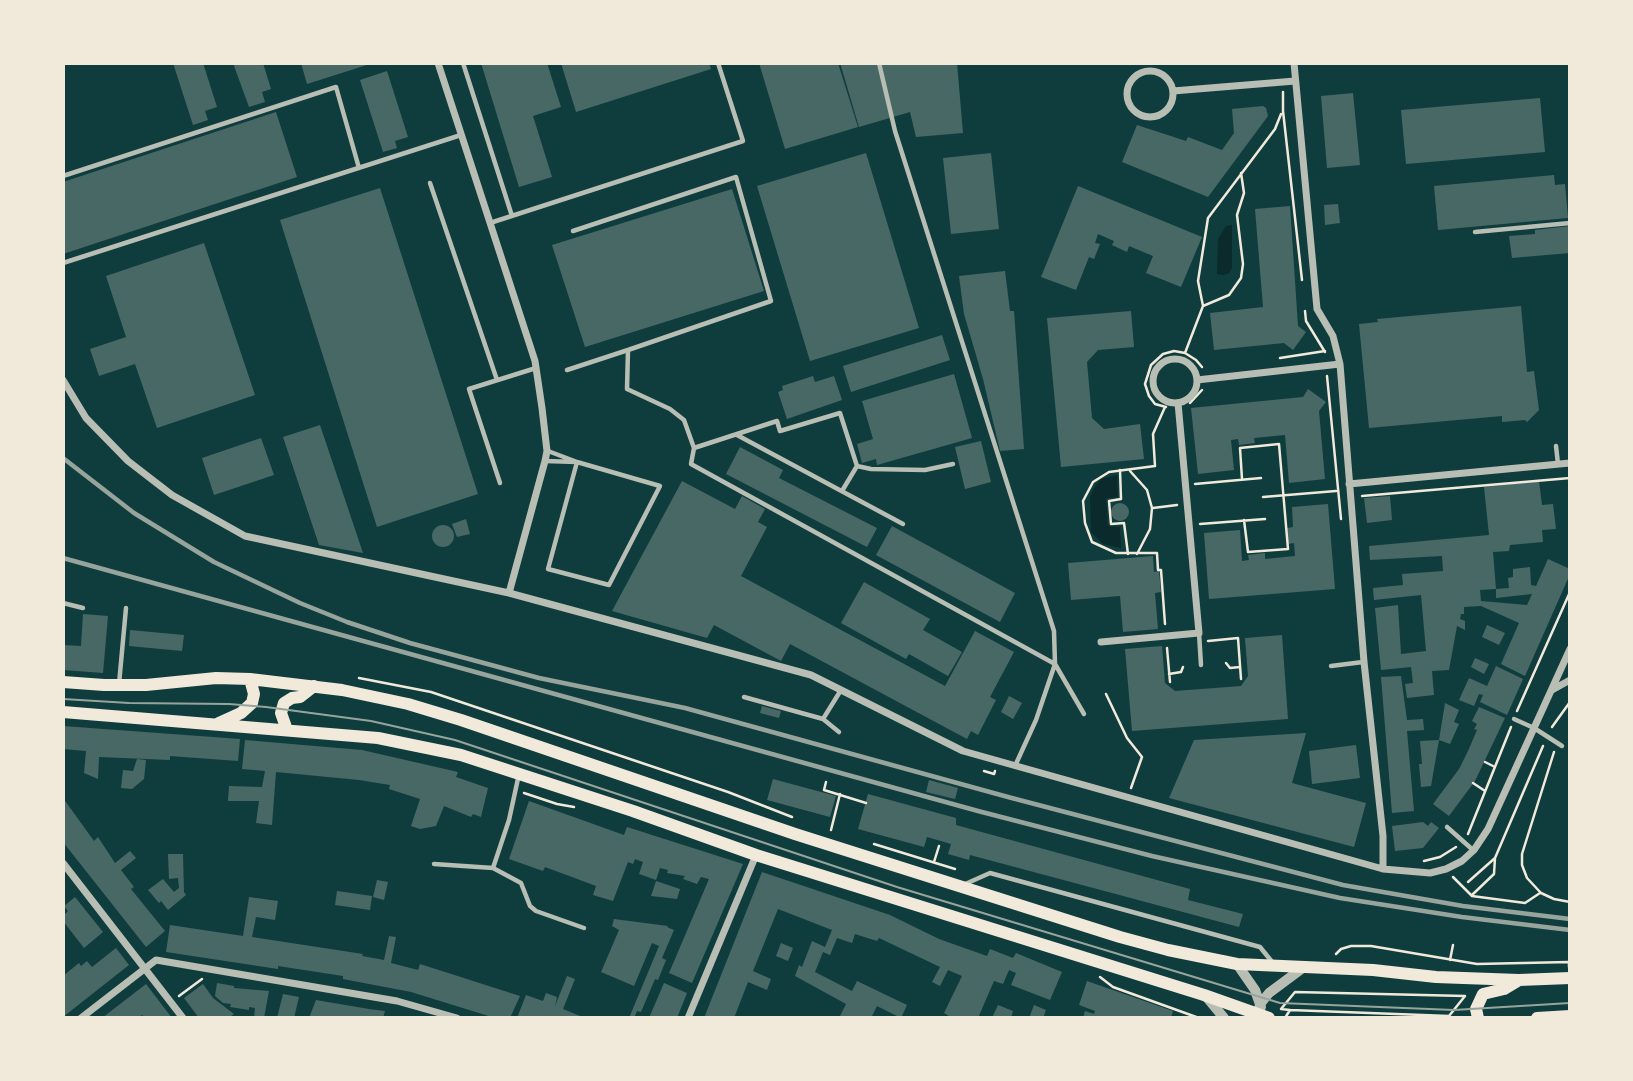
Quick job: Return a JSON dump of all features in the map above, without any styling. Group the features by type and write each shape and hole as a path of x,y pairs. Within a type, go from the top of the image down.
{"main road":[{"path":"63,682 146,685 216,678 250,679 314,686 427,709 795,834 1120,937 1237,964 1373,970 1436,977 1519,979 1569,973"},
{"path":"218,723 241,713 252,703 254,694 250,679"},
{"path":"287,730 281,713 284,703 314,686"},
{"path":"63,712 287,730 413,744 461,755 756,855 1261,1014"},
{"path":"1478,1018 1476,1009 1483,994 1504,989 1519,979"},
{"path":"1537,1018 1570,1016"}],"street":[{"path":"1294,63 1317,309 1333,336 1340,364 1364,662 1383,836 1383,869"},
{"path":"441,64 536,368 547,451 509,593"},
{"path":"1144,72 1159,73 1166,77 1173,90 1166,111 1152,117 1145,117 1132,109 1126,95 1131,80 1144,72"},
{"path":"1173,90 1295,80"},
{"path":"1175,359 1184,361 1195,372 1197,380 1192,395 1178,402 1167,402 1157,394 1153,383 1156,369 1167,360 1175,359"},
{"path":"1197,380 1340,364"},
{"path":"63,380 86,418 128,461 172,495 245,536 509,593 811,675 963,751 1383,869 1430,873 1454,865 1474,850 1488,829 1570,649"},
{"path":"1101,642 1166,636 1199,638 1178,402"},
{"path":"1349,484 1570,463"},
{"path":"1562,666 1570,672"},
{"path":"1552,690 1570,680"},
{"path":"688,1018 756,855"},
{"path":"63,863 183,1018"},
{"path":"82,1018 156,960 397,1001 457,1018"},
{"path":"1237,964 1255,990 1261,1014"},
{"path":"1261,1014 1269,993 1304,967"},
{"path":"1205,995 1224,1018"}],"lane":[{"path":"463,63 512,216"},
{"path":"489,223 743,141 718,63"},
{"path":"879,63 895,131 1054,631 1055,664 1015,766"},
{"path":"63,176 336,87 359,168"},
{"path":"63,263 461,135"},
{"path":"567,370 771,301 736,177 573,231"},
{"path":"430,183 497,380"},
{"path":"1475,232 1570,223"},
{"path":"628,350 627,389 670,409 684,420 694,448 691,464 1055,664 1084,714"},
{"path":"500,483 469,389 536,368"},
{"path":"694,448 777,421 780,431 840,413 857,466 842,491"},
{"path":"736,435 903,524"},
{"path":"1556,446 1558,465"},
{"path":"547,451 577,463 660,486 610,585 548,569 577,463"},
{"path":"545,461 577,463"},
{"path":"857,466 871,469 925,470 953,464"},
{"path":"63,603 83,608"},
{"path":"118,685 126,608"},
{"path":"1199,638 1201,665"},
{"path":"1331,666 1364,662"},
{"path":"822,719 842,689"},
{"path":"744,697 822,719 839,732"},
{"path":"1514,719 1562,746"},
{"path":"493,868 509,820 519,773"},
{"path":"1447,827 1474,850"},
{"path":"434,864 493,868 521,883 530,906 536,911 584,928"},
{"path":"960,886 989,873 1260,947 1276,966"}],"path":[{"path":"1185,353 1203,306 1199,281 1208,218 1275,129 1283,111"},
{"path":"1203,306 1229,295 1241,278 1243,264 1237,215 1244,193 1241,173"},
{"path":"1130,471 1135,467 1155,466 1153,434 1165,407"},
{"path":"1242,479 1240,448 1279,444 1288,549 1248,552 1244,520"},
{"path":"1120,470 1121,499 1109,501 1111,524 1124,523 1128,554"},
{"path":"1137,554 1150,529 1152,508 1147,490 1130,471 1109,472 1093,482 1083,501 1085,523 1092,542 1116,553 1128,554 1137,554 1157,553 1158,570 1161,570 1170,682"},
{"path":"1185,485 1261,478"},
{"path":"1350,497 1570,478"},
{"path":"1263,497 1338,491"},
{"path":"1152,508 1188,504"},
{"path":"1190,525 1265,519"},
{"path":"1414,862 1440,857 1454,849 1472,828 1493,766 1570,593"},
{"path":"1199,638 1238,638 1241,679"},
{"path":"1226,663 1230,668 1240,667"},
{"path":"1169,674 1181,672 1183,667"},
{"path":"1105,694 1127,738 1142,757 1128,798"},
{"path":"1471,895 1493,874 1494,858 1547,736 1570,702"},
{"path":"1557,743 1522,854 1522,865 1527,878 1541,892 1553,899 1570,902"},
{"path":"1485,762 1493,766"},
{"path":"984,771 992,774"},
{"path":"826,782 824,790 866,803"},
{"path":"1473,783 1485,791"},
{"path":"514,789 556,804 582,807"},
{"path":"831,830 840,794"},
{"path":"934,862 939,846"},
{"path":"1468,882 1494,858"},
{"path":"1458,882 1471,895 1525,903 1541,892"},
{"path":"1450,961 1453,944"},
{"path":"1336,958 1341,949 1371,946 1477,964 1569,962 1569,973"},
{"path":"171,1003 213,970"},
{"path":"1295,992 1465,996 1450,1017 1290,1010 1280,1009 1295,992"},
{"path":"1285,1018 1290,1010"}],"water":[{"path":"1232,225 1232,268 1228,274 1217,274 1218,239 1226,226"},
{"path":"1117,475 1118,497 1106,498 1108,526 1120,527 1121,548 1103,544 1091,532 1090,497 1094,488 1101,479"}],"building":[{"path":"173,63 203,63 217,107 205,111 208,120 193,125"},
{"path":"233,63 263,63 271,89 262,92 265,102 249,107"},
{"path":"301,63 370,63 370,64 307,84"},
{"path":"481,63 547,63 561,107 533,116 552,177 519,187"},
{"path":"561,63 709,63 711,69 576,112"},
{"path":"759,63 838,63 858,127 785,149"},
{"path":"840,63 957,63 963,133 916,137 910,112 859,127"},
{"path":"387,71 408,137 395,141 397,148 383,152 360,80"},
{"path":"1353,93 1360,165 1327,168 1321,96"},
{"path":"1540,98 1545,152 1406,164 1401,110"},
{"path":"1263,106 1268,116 1208,197 1122,162 1137,125 1186,141 1188,137 1222,150 1234,133 1232,109"},
{"path":"276,112 297,177 63,254 63,182"},
{"path":"866,153 919,328 810,361 757,186"},
{"path":"991,153 999,229 951,234 943,158"},
{"path":"1554,175 1555,185 1565,184 1568,218 1438,230 1434,186"},
{"path":"1078,186 1202,237 1181,287 1146,273 1153,256 1129,246 1127,252 1112,245 1114,241 1098,234 1095,243 1100,244 1094,259 1089,257 1076,290 1041,277"},
{"path":"380,188 478,494 377,527 280,220"},
{"path":"732,189 764,291 585,347 552,245"},
{"path":"1338,204 1340,223 1325,225 1324,205"},
{"path":"1290,206 1298,326 1306,332 1293,350 1284,343 1214,350 1210,313 1263,307 1255,209"},
{"path":"1570,226 1570,253 1512,258 1509,236 1535,234 1535,230"},
{"path":"204,243 255,395 157,428 135,364 99,376 90,349 126,337 106,276"},
{"path":"1005,271 1010,311 1014,311 1024,449 1000,451 964,314 959,276"},
{"path":"1521,306 1527,372 1534,371 1539,410 1527,422 1502,422 1502,416 1369,428 1359,324 1378,322 1377,319"},
{"path":"1131,311 1134,347 1098,350 1087,362 1092,418 1104,429 1140,424 1144,459 1061,467 1047,318"},
{"path":"942,335 950,360 851,392 843,366"},
{"path":"954,374 972,438 877,465 876,459 862,463 857,444 873,439 862,401"},
{"path":"813,376 815,382 834,376 842,400 787,419 778,392 783,390 782,386"},
{"path":"1308,389 1326,402 1319,411 1325,479 1289,483 1285,435 1254,438 1255,443 1239,445 1238,439 1231,440 1234,470 1198,474 1191,408 1303,397"},
{"path":"320,425 363,553 319,545 283,437"},
{"path":"261,438 274,475 214,495 202,458"},
{"path":"981,441 991,482 965,489 955,447"},
{"path":"740,447 783,470 779,478 877,528 867,547 726,474"},
{"path":"682,481 735,509 742,496 765,509 758,522 767,527 741,576 945,686 975,631 1014,652 990,697 996,700 978,735 971,731 967,739 790,644 781,661 714,625 707,638 612,611"},
{"path":"1539,481 1542,505 1553,504 1556,529 1542,530 1543,542 1510,545 1509,551 1493,552 1496,589 1509,588 1508,578 1513,577 1513,569 1530,567 1531,585 1536,586 1548,559 1570,569 1570,574 1525,676 1501,664 1519,623 1481,606 1464,607 1464,614 1461,614 1460,619 1465,621 1465,630 1457,626 1449,670 1432,671 1434,695 1407,698 1405,684 1413,683 1411,667 1381,670 1375,608 1398,605 1401,654 1426,651 1421,595 1374,600 1373,588 1403,585 1402,574 1443,571 1442,556 1370,560 1369,546 1489,535 1484,487","holes":["1496,589 1496,598 1532,594 1527,605 1481,601 1480,590"]},
{"path":"1390,496 1392,520 1367,523 1364,498"},
{"path":"1120,503 1126,506 1129,512 1126,518 1120,521 1114,518 1111,512 1114,506"},
{"path":"1328,504 1335,589 1209,599 1204,533 1240,530 1242,561 1249,560 1248,555 1265,553 1265,559 1295,556 1294,543 1288,544 1287,528 1293,527 1292,507"},
{"path":"466,519 470,534 457,537 452,524"},
{"path":"439,525 447,525 454,532 454,540 447,547 439,547 432,540 432,532"},
{"path":"892,526 1015,593 1000,622 876,555"},
{"path":"1153,556 1154,572 1159,571 1161,592 1155,593 1158,629 1123,632 1120,596 1071,600 1068,563"},
{"path":"864,582 930,619 923,630 962,652 948,676 909,654 906,659 841,623"},
{"path":"83,614 108,616 103,673 63,670 63,645 81,646"},
{"path":"1487,625 1505,633 1499,645 1482,637"},
{"path":"130,630 184,635 182,651 129,646"},
{"path":"1282,635 1288,719 1132,731 1125,649 1162,646 1165,683 1175,691 1241,686 1248,676 1245,638"},
{"path":"1475,658 1489,664 1484,674 1471,667"},
{"path":"1496,666 1523,679 1507,715 1480,702 1483,695 1479,694 1474,706 1459,700 1469,678 1487,686"},
{"path":"1401,676 1407,720 1423,719 1424,730 1407,731 1414,811 1392,813 1381,677"},
{"path":"1009,696 1022,703 1013,719 1001,712"},
{"path":"1445,703 1459,710 1454,722 1459,724 1450,744 1439,740"},
{"path":"762,706 781,711 779,718 760,713"},
{"path":"1479,707 1505,718 1475,781 1449,816 1433,804 1459,769 1468,751 1477,730 1474,729 1477,724 1472,721"},
{"path":"63,726 240,739 238,761 170,756 170,760 99,757 98,779 84,773 86,751 63,749"},
{"path":"1306,733 1292,783 1366,803 1354,847 1169,798 1194,740"},
{"path":"245,740 362,750 458,772 456,777 488,788 481,817 473,814 471,817 444,806 436,826 420,829 411,826 420,799 389,789 390,785 276,772 272,825 256,823 259,801 228,801 229,786 262,787 265,771 242,769"},
{"path":"1439,740 1431,786 1421,787 1420,741"},
{"path":"1356,745 1360,778 1312,784 1309,751"},
{"path":"137,759 146,760 144,779 132,789 121,788 123,770 133,771"},
{"path":"773,779 836,796 830,817 767,800"},
{"path":"929,780 958,788 955,799 926,792"},
{"path":"868,794 956,818 956,825 1190,889 1188,900 1243,914 1239,927 970,855 969,860 948,854 951,844 927,837 924,847 858,829"},
{"path":"63,798 94,841 98,837 115,863 130,851 136,858 121,870 134,887 131,889 165,931 146,947 63,842"},
{"path":"529,801 624,835 627,827 743,864 692,983 669,973 709,879 701,877 697,884 683,879 685,876 667,873 668,870 660,868 656,880 639,874 643,862 635,859 633,864 628,862 613,901 593,895 596,886 545,867 543,871 509,859"},
{"path":"1423,822 1428,826 1431,822 1439,828 1423,848 1395,851 1392,826"},
{"path":"168,854 183,854 186,895 168,910 148,890 163,879 174,892 179,888 178,878 169,879"},
{"path":"762,872 890,915 939,939 987,956 990,949 1013,958 1016,953 1062,972 1050,1000 1011,985 1016,973 1009,970 1003,984 994,981 978,1018 952,1018 944,1013 962,976 948,970 940,986 932,982 940,967 879,938 877,941 855,934 852,943 837,938 830,955 823,952 815,972 852,991 857,981 907,1005 901,1018 877,1006 871,1018 839,1018 846,1004 795,976 799,965 802,967 812,941 825,947 832,930 778,909 753,971 771,979 767,990 748,982 734,1018 704,1018"},
{"path":"377,880 388,882 384,900 373,897"},
{"path":"656,881 680,889 677,899 651,896"},
{"path":"337,891 372,896 370,910 335,905"},
{"path":"75,897 103,932 84,948 63,921 63,916 68,911 64,906"},
{"path":"249,897 278,901 275,920 256,917 252,937 363,954 362,956 384,960 389,936 396,937 391,963 418,970 420,964 520,996 510,1018 495,1018 411,992 343,979 343,976 166,952 170,925 243,936"},
{"path":"614,919 668,926 674,930 662,958 666,960 658,980 655,979 641,1012 637,1011 634,1018 629,1018 659,946 652,943 634,986 601,972 619,930 612,926"},
{"path":"781,943 793,948 788,961 776,956"},
{"path":"116,948 129,965 63,1017 63,976 79,963 81,966 87,961 92,967"},
{"path":"567,976 575,979 563,1009 585,1018 517,1018 526,995 543,1001 546,993 557,997 555,1006"},
{"path":"1087,981 1173,1011 1171,1018 1083,1018 1085,1011 1094,1014 1095,1011 1079,1005"},
{"path":"217,983 234,988 269,991 264,1018 254,1018 255,1008 249,1007 249,1010 223,1003 215,996"},
{"path":"664,983 687,993 677,1018 649,1018"},
{"path":"146,984 172,1018 145,1018 142,1015 138,1018 102,1018"},
{"path":"203,984 213,998 234,1014 229,1018 199,1018 184,998"},
{"path":"283,994 299,997 294,1018 277,1018"},
{"path":"316,1000 385,1011 383,1018 309,1018"},
{"path":"998,1005 1013,1011 1011,1018 992,1018"},
{"path":"1034,1005 1046,1010 1043,1018 1029,1018"}],"tram line":[{"path":"63,699 266,707 371,721 455,740 897,887 1280,1003 1454,1010 1570,1003"}],"railway":[{"path":"63,458 134,513 214,562 300,603 410,643 539,678 685,708 1343,885 1463,906 1570,919"},
{"path":"63,558 978,811 1152,856 1340,898 1570,930"}]}
